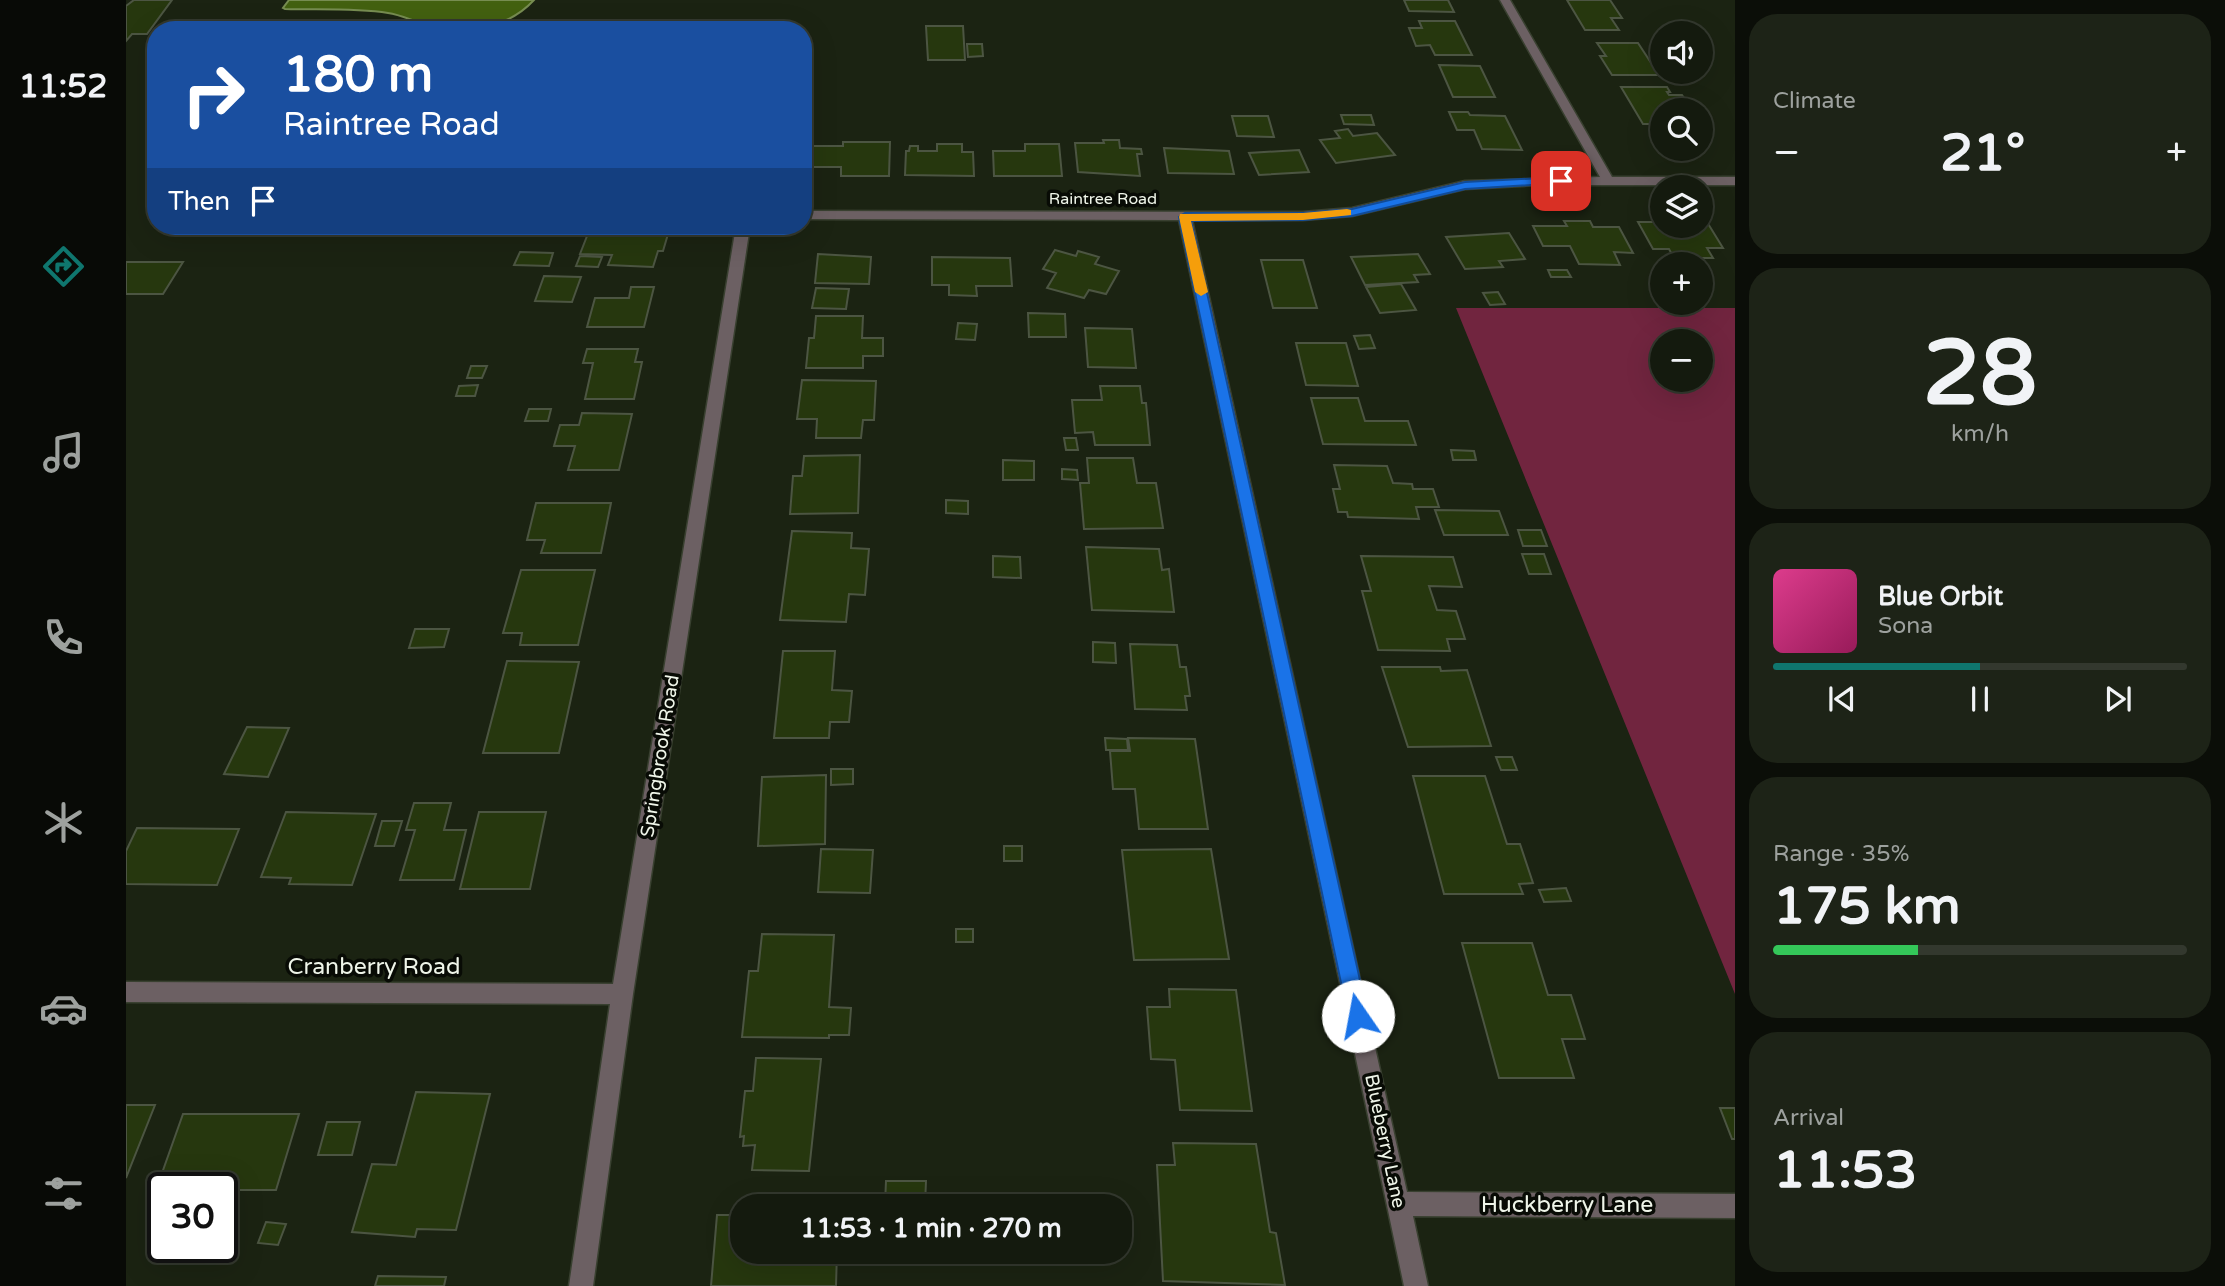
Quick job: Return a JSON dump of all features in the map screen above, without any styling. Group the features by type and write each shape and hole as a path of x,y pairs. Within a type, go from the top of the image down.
{"street":[{"path":"1505,0 1608,181"},
{"name":"Raintree Road","path":"812,215 1315,215 1352,212 1465,185 1538,181 1735,181"},
{"name":"Blueberry Lane","path":"1185,217 1416,1286"},
{"name":"Springbrook Road","path":"581,1286 622,994 742,235"},
{"name":"Cranberry Road","path":"126,992 622,994"},
{"name":"Huckberry Lane","path":"1399,1204 1735,1206"}],"shaded area":[{"path":"289,0 534,0 504,21 416,21 375,11 283,8"},
{"path":"1456,308 1650,308 1650,315 1713,315 1713,308 1735,308 1735,994"}],"building":[{"path":"134,0 172,0 157,21 147,21 147,34 132,34 126,41 126,6"},
{"path":"1404,0 1448,0 1454,12 1409,11"},
{"path":"1567,0 1610,0 1622,18 1611,18 1619,30 1585,30"},
{"path":"1419,21 1455,21 1472,55 1435,55 1430,45 1416,46 1409,28 1422,28"},
{"path":"926,26 963,26 965,60 928,60"},
{"path":"1597,43 1638,43 1650,61 1650,75 1612,75 1600,56 1606,56"},
{"path":"967,44 982,44 983,56 968,57"},
{"path":"1439,65 1480,66 1495,97 1453,97"},
{"path":"1621,87 1667,87 1669,95 1682,95 1684,98 1650,98 1650,124 1643,124"},
{"path":"1449,112 1505,116 1522,150 1482,149 1474,130 1457,130"},
{"path":"1341,115 1371,115 1374,125 1344,124"},
{"path":"1232,116 1268,116 1274,137 1237,136"},
{"path":"1348,129 1353,136 1377,133 1395,155 1336,163 1320,140 1340,138 1335,131"},
{"path":"1103,140 1119,140 1120,148 1141,149 1142,154 1137,154 1140,176 1078,172 1075,143 1104,143"},
{"path":"843,142 890,142 889,176 841,176 841,167 812,167 812,146 843,146"},
{"path":"937,144 962,144 962,152 973,152 974,176 905,175 906,151 909,151 910,146 918,146 918,151 937,151"},
{"path":"1025,144 1059,144 1062,176 994,176 993,151 1025,151"},
{"path":"1164,148 1229,151 1234,174 1168,173"},
{"path":"1299,150 1309,172 1259,175 1249,153"},
{"path":"1564,221 1590,221 1593,227 1619,227 1633,253 1614,252 1620,265 1579,264 1570,246 1543,246 1533,226 1567,226"},
{"path":"1638,222 1650,222 1650,238 1713,238 1713,232 1723,248 1707,248 1709,252 1653,249"},
{"path":"1509,233 1525,259 1499,261 1503,267 1465,269 1446,237"},
{"path":"587,235 668,235 663,251 658,251 653,267 608,265 612,255 580,254"},
{"path":"1055,250 1076,256 1078,251 1099,257 1095,264 1119,271 1106,294 1089,290 1084,298 1047,288 1056,273 1043,269"},
{"path":"520,252 553,253 549,266 514,265"},
{"path":"818,254 871,257 869,284 815,283"},
{"path":"1418,254 1430,274 1414,275 1418,282 1365,285 1351,257"},
{"path":"580,256 602,257 598,267 576,266"},
{"path":"932,257 1010,258 1012,286 976,286 977,296 949,295 949,285 932,285"},
{"path":"1261,260 1303,260 1317,308 1273,308"},
{"path":"126,262 183,262 163,294 126,294"},
{"path":"1548,270 1567,270 1571,277 1551,277"},
{"path":"544,276 581,277 572,302 535,301"},
{"path":"1401,284 1416,310 1380,313 1366,287"},
{"path":"631,287 654,287 644,327 587,327 595,298 629,298"},
{"path":"816,288 849,289 846,309 812,308"},
{"path":"1498,292 1505,304 1490,305 1483,293"},
{"path":"1028,313 1065,314 1066,337 1029,337"},
{"path":"816,316 863,316 862,338 883,338 883,356 863,356 863,368 806,368 809,338 814,338"},
{"path":"958,323 977,324 975,340 956,339"},
{"path":"1085,328 1132,329 1136,368 1088,367"},
{"path":"1370,335 1375,348 1359,349 1354,336"},
{"path":"1296,343 1346,343 1358,386 1306,385"},
{"path":"587,349 638,349 635,362 642,362 634,399 585,399 593,363 583,363"},
{"path":"471,366 487,366 482,378 467,378"},
{"path":"802,380 876,381 874,420 863,420 861,438 816,438 817,419 797,419"},
{"path":"478,385 475,396 456,396 459,386"},
{"path":"1100,386 1140,386 1142,403 1146,403 1150,445 1095,445 1093,432 1075,433 1072,400 1102,400"},
{"path":"1311,398 1358,398 1365,421 1408,421 1416,445 1323,444"},
{"path":"529,409 551,409 548,421 525,421"},
{"path":"582,413 632,414 619,470 568,470 575,446 554,446 560,425 579,425"},
{"path":"1064,438 1076,438 1078,450 1066,450"},
{"path":"1451,450 1474,451 1476,460 1453,460"},
{"path":"860,455 858,513 790,514 793,476 802,476 804,456"},
{"path":"1087,458 1133,458 1137,483 1156,483 1163,528 1084,529 1080,483 1089,483"},
{"path":"1003,460 1034,461 1034,480 1003,480"},
{"path":"1334,465 1387,466 1393,483 1412,484 1413,489 1433,489 1439,507 1416,507 1419,519 1348,517 1347,512 1338,512 1333,489 1340,489"},
{"path":"1062,469 1077,470 1078,480 1062,479"},
{"path":"946,500 968,501 968,514 946,513"},
{"path":"536,503 611,503 601,553 541,553 545,540 527,540"},
{"path":"1435,510 1499,511 1508,535 1444,535"},
{"path":"1518,530 1541,530 1547,546 1523,546"},
{"path":"792,531 852,533 851,548 869,549 865,595 849,594 846,622 780,620"},
{"path":"1086,547 1159,549 1162,570 1169,569 1174,612 1092,610"},
{"path":"1522,554 1544,554 1551,574 1529,574"},
{"path":"993,556 1020,557 1021,578 993,577"},
{"path":"1361,556 1453,557 1462,587 1429,586 1437,610 1456,611 1465,639 1447,639 1450,651 1378,650 1362,591 1371,591"},
{"path":"521,570 595,570 578,645 520,645 522,633 503,633"},
{"path":"415,629 449,629 444,647 409,648"},
{"path":"1093,642 1115,643 1116,663 1093,662"},
{"path":"1130,644 1177,645 1180,667 1186,667 1190,696 1185,696 1187,710 1135,709"},
{"path":"783,651 835,651 832,690 852,691 849,722 830,722 829,738 774,738"},
{"path":"507,661 579,662 559,753 483,753"},
{"path":"1382,667 1467,670 1491,746 1408,747"},
{"path":"247,727 289,728 268,777 224,774"},
{"path":"1105,738 1127,739 1128,750 1106,750"},
{"path":"1128,738 1195,739 1208,829 1139,829 1135,789 1113,789 1110,751 1130,751"},
{"path":"1496,757 1512,757 1517,770 1501,770"},
{"path":"831,769 853,769 853,784 831,785"},
{"path":"826,775 825,844 758,846 762,777"},
{"path":"1413,776 1485,776 1507,844 1520,844 1533,883 1519,884 1523,894 1444,894"},
{"path":"414,803 451,803 444,830 466,830 454,880 400,880 415,830 406,830"},
{"path":"286,812 376,814 352,885 289,884 291,878 261,877"},
{"path":"479,812 546,812 530,889 460,889"},
{"path":"382,821 402,821 394,846 375,846"},
{"path":"137,828 239,829 217,885 126,884 126,851"},
{"path":"1004,846 1022,846 1022,861 1004,861"},
{"path":"821,849 873,850 870,893 818,892"},
{"path":"1211,849 1229,959 1134,960 1122,850"},
{"path":"1566,888 1571,901 1544,902 1539,890"},
{"path":"956,929 973,929 973,942 956,942"},
{"path":"762,934 834,935 829,1007 851,1008 849,1035 829,1035 829,1038 742,1037 749,971 758,971"},
{"path":"1462,943 1532,943 1548,995 1571,995 1585,1039 1562,1039 1574,1078 1499,1078"},
{"path":"1169,989 1236,990 1252,1111 1180,1110 1175,1060 1151,1059 1147,1007 1170,1007"},
{"path":"756,1058 821,1059 809,1171 752,1170 755,1145 743,1146 744,1136 740,1137 745,1091 753,1091"},
{"path":"416,1092 490,1094 456,1230 417,1229 415,1237 352,1232 372,1164 396,1165"},
{"path":"126,1105 155,1105 126,1178"},
{"path":"1720,1108 1735,1108 1735,1139 1732,1139"},
{"path":"183,1114 299,1114 276,1190 238,1190 238,1172 162,1172"},
{"path":"327,1122 360,1122 352,1155 318,1155"},
{"path":"1173,1143 1256,1144 1270,1232 1276,1233 1285,1285 1163,1281 1157,1165 1175,1165"},
{"path":"886,1181 926,1181 925,1194 885,1194"},
{"path":"717,1215 730,1215 730,1264 837,1264 836,1286 711,1286"},
{"path":"266,1222 286,1224 278,1245 258,1243"},
{"path":"378,1276 446,1277 444,1286 375,1286"}],"slow traffic":[{"path":"1201,292 1185,217 1347,213"}],"route":[{"path":"1358,1016 1185,217 1303,216 1352,212 1465,185 1561,181"}]}
